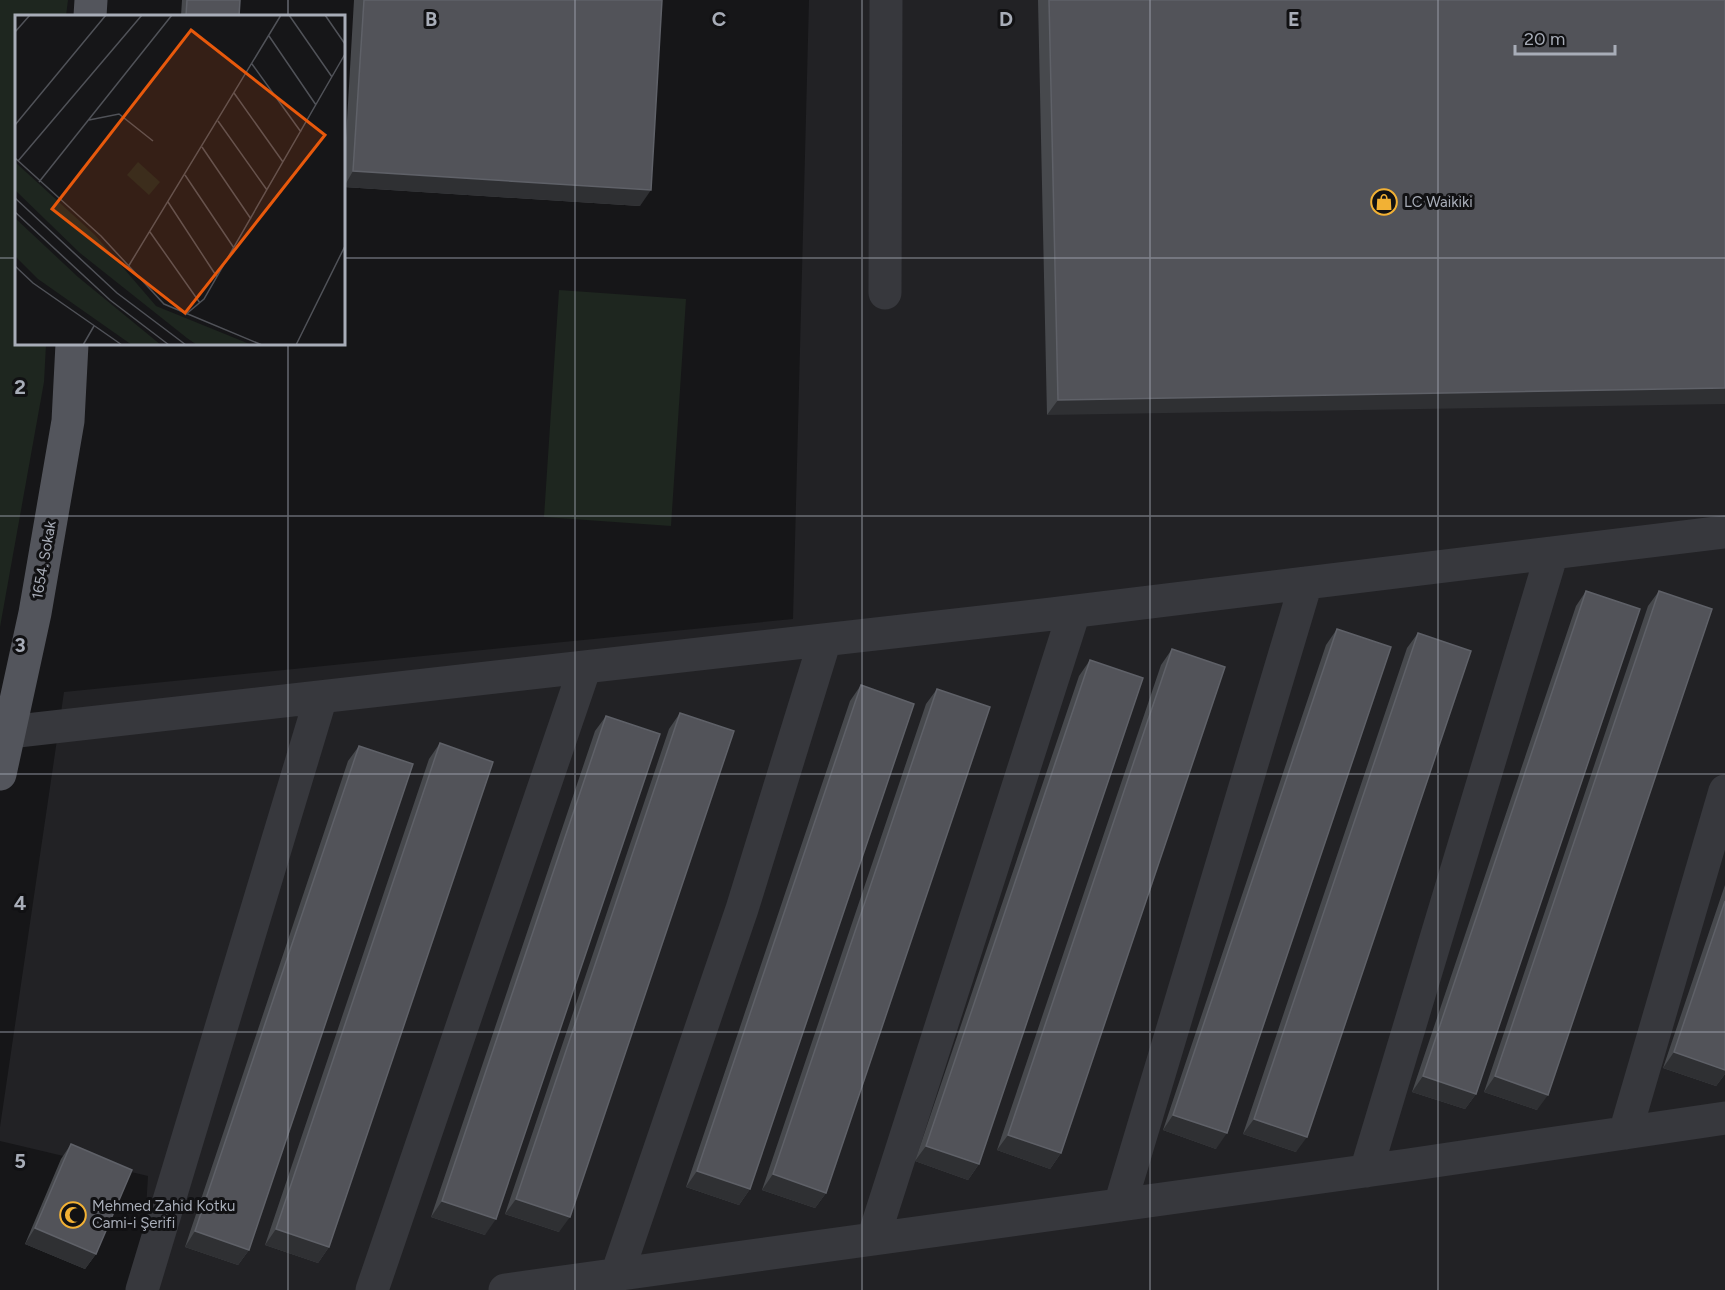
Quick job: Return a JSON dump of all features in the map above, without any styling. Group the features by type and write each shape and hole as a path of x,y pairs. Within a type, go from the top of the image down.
{"main road":[{"path":"90,15 91,0"},
{"name":"1654. Sokak","path":"0,774 35,613 68,421 72,345"}],"lane":[{"path":"885,293 886,0"},
{"path":"9,732 1074,612 1725,532"},
{"path":"1366,1171 1552,553"},
{"path":"1120,1205 1306,583"},
{"path":"873,1239 1074,612"},
{"path":"617,1274 742,909 825,640"},
{"path":"372,1290 585,667"},
{"path":"142,1290 321,697"},
{"path":"1625,1133 1725,791"},
{"path":"505,1290 1366,1171 1725,1118"}],"shaded area":[{"path":"0,0 68,0 66,15 15,15 15,345 46,345 44,382 0,627"},
{"path":"809,0 1725,0 1725,1290 141,1290 148,1176 0,1141 0,1127 64,692 793,619"},
{"path":"559,290 686,299 671,526 544,517"}],"building":[{"path":"187,0 240,0 239,15 186,15"},
{"path":"364,0 662,0 651,190 353,171"},
{"name":"LC Waikiki","path":"1049,0 1725,0 1725,388 1058,400"},
{"path":"1586,591 1640,609 1476,1094 1423,1076"},
{"path":"1659,591 1712,609 1548,1095 1495,1076"},
{"path":"1337,629 1391,647 1227,1133 1173,1115"},
{"path":"1418,633 1471,651 1307,1137 1254,1119"},
{"path":"1172,649 1225,667 1061,1153 1008,1135"},
{"path":"1090,660 1143,678 979,1164 926,1146"},
{"path":"861,685 914,704 750,1189 697,1171"},
{"path":"937,689 990,707 826,1193 773,1174"},
{"path":"680,713 734,731 570,1217 516,1199"},
{"path":"606,716 660,734 496,1219 442,1201"},
{"path":"440,743 493,762 329,1247 276,1229"},
{"path":"359,746 413,764 249,1250 195,1231"},
{"path":"1725,901 1725,1070 1674,1052"},
{"name":"Mehmed Zahid Kotku Cami-i Şerifi","path":"71,1144 132,1170 96,1254 35,1228"}],"place":[{"name":"LC Waikiki","path":"1384,202"},
{"name":"Mehmed Zahid Kotku Cami-i Şerifi","path":"73,1215"}]}
